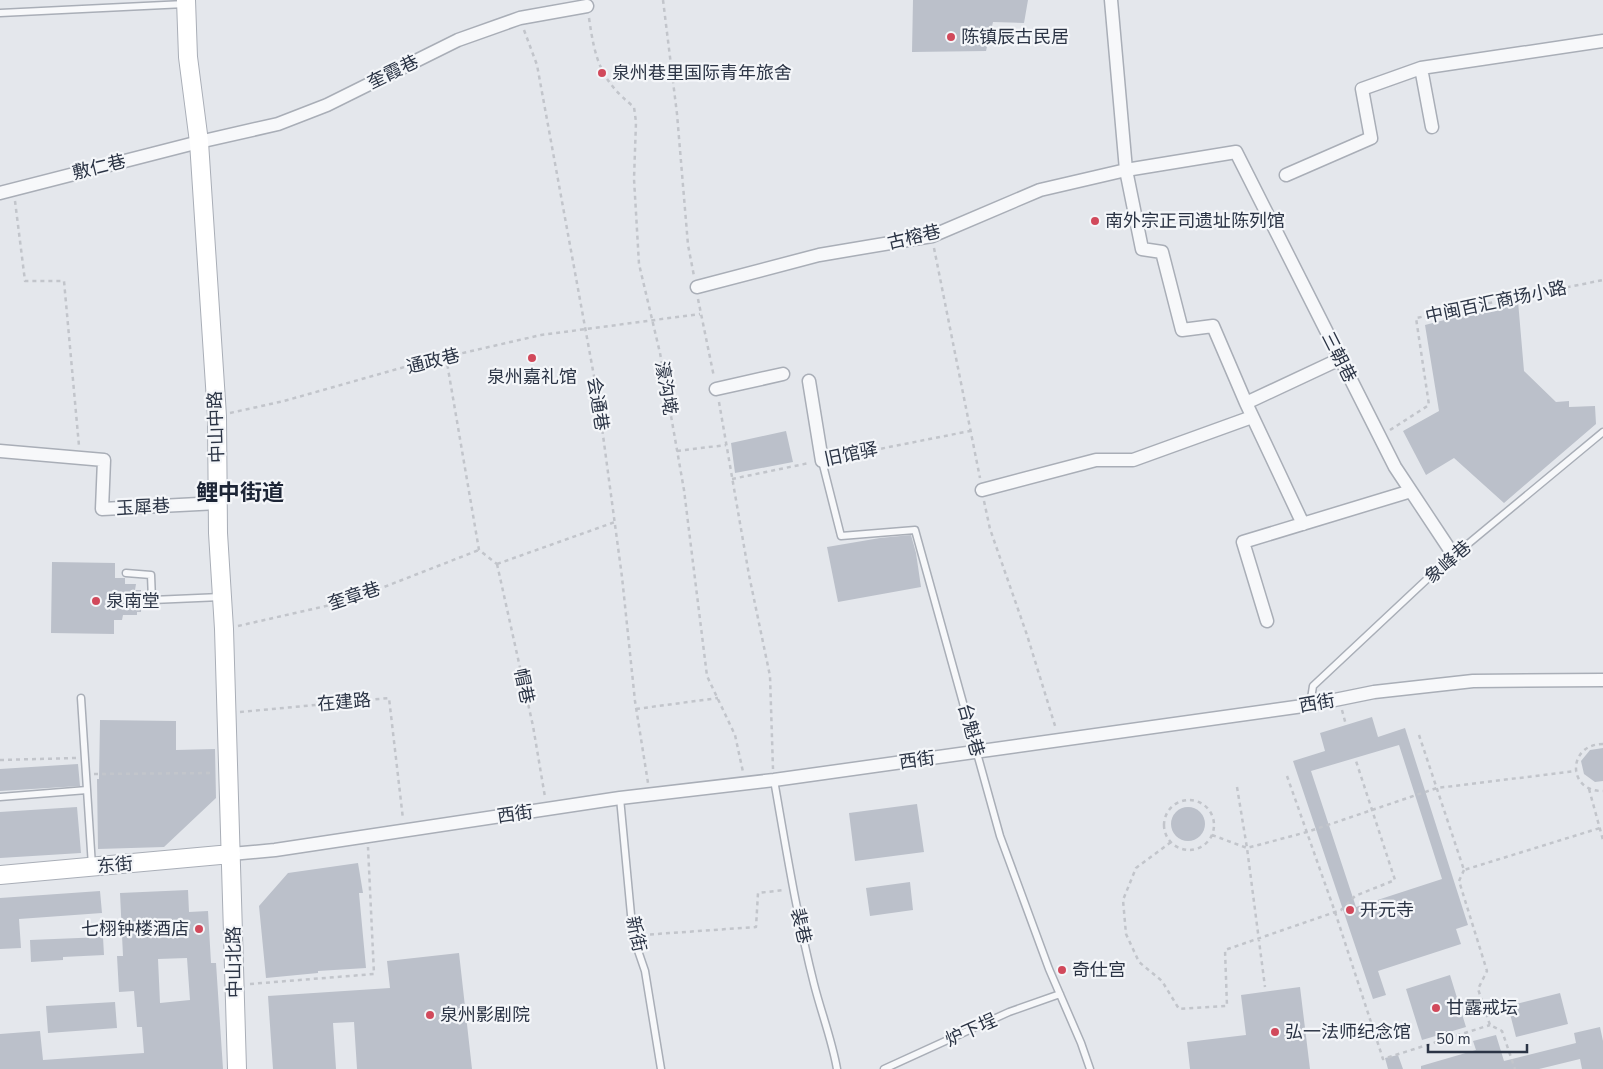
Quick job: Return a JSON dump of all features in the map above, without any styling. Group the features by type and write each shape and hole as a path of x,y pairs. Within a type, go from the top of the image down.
{"street":[{"path":"1111,0 1126,170 1142,250 1162,252 1182,330 1213,326 1252,417 1304,524"},
{"name":"中山中路","path":"186,2 188,57 199,142 217,416 218,503 231,854"},
{"name":"奎霞巷","path":"199,142 278,124 327,105 458,40 520,18 587,6"},
{"path":"1286,175 1371,138 1362,89 1421,68 1603,41"},
{"path":"1421,68 1432,127"},
{"name":"敷仁巷","path":"0,193 199,142"},
{"name":"古榕巷","path":"697,287 819,255 932,236 1040,190 1126,170 1236,152"},
{"name":"三朝巷","path":"1236,152 1395,467 1454,556"},
{"path":"1246,403 1340,359"},
{"path":"716,389 782,374"},
{"path":"809,381 822,460"},
{"path":"982,490 1096,460 1133,460 1252,417"},
{"name":"玉犀巷","path":"0,451 104,460 102,509 218,503"},
{"path":"1266,621 1244,542 1411,491"},
{"name":"西街","path":"231,854 275,850 620,798 745,784 1310,705 1374,692 1473,681 1603,680"},
{"name":"东街","path":"0,874 231,854"},
{"name":"中山北路","path":"231,854 237,1069"}],"lane":[{"path":"0,12 186,2"},
{"name":"象峰巷","path":"1310,705 1313,686 1454,556 1603,432"},
{"name":"台魁巷","path":"822,460 841,536 915,530 1000,836 1090,1069"},
{"path":"126,573 151,575 152,600 222,597"},
{"path":"81,698 92,867"},
{"name":"裴巷","path":"774,780 792,889 814,984 837,1069"},
{"path":"0,797 87,790"},
{"name":"新街","path":"620,798 633,936 645,971 661,1069"},
{"name":"炉下埕","path":"884,1069 1009,1012 1060,994"}],"path":[{"name":"濠沟墘","path":"587,6 593,45 602,73 618,94 634,107 636,122 634,179 639,264 660,353 684,490 707,676 736,735 745,784"},
{"name":"会通巷","path":"520,18 537,65 598,398 636,710 650,795"},
{"path":"13,189 25,281 64,281 80,458"},
{"name":"中闽百汇商场小路","path":"1379,436 1430,406 1416,318 1603,280"},
{"name":"通政巷","path":"217,416 284,401 446,357 541,335 700,314"},
{"path":"446,357 479,550 497,564 614,522"},
{"name":"旧馆驿","path":"732,479 970,431"},
{"path":"677,451 726,445"},
{"name":"奎章巷","path":"224,629 348,600 479,550"},
{"name":"帽巷","path":"497,564 533,726 547,809"},
{"name":"在建路","path":"226,713 390,698 404,831"},
{"path":"636,710 718,698"},
{"path":"1420,735 1464,870 1459,881 1487,971 1478,990 1490,1025"},
{"path":"1603,744 1589,746 1583,750 1578,757 1576,772 1583,785 1589,789 1603,791"},
{"path":"0,760 85,757"},
{"path":"1171,842 1136,868 1123,900 1126,934 1139,962 1162,981 1179,1009 1226,1006 1224,950 1341,910 1355,896 1395,880 1355,758"},
{"path":"1212,835 1247,848 1307,832 1437,788 1576,772"},
{"path":"86,774 227,773"},
{"path":"1287,776 1335,912 1383,1059 1490,1025 1502,1031 1515,1069"},
{"path":"1237,787 1265,987"},
{"path":"1589,789 1603,840"},
{"path":"1189,800 1197,802 1210,812 1214,827 1208,842 1193,850 1185,850 1171,842 1164,828 1168,812 1174,806 1189,800"},
{"path":"1464,870 1600,828"},
{"path":"234,985 374,974 367,836"},
{"path":"633,936 756,927 758,893 792,889"}],"building":[{"name":"陈镇辰古民居","path":"913,0 1028,0 1024,23 993,22 986,51 912,52"},
{"path":"1518,301 1524,371 1556,402 1569,401 1569,407 1595,406 1596,424 1504,503 1454,458 1426,475 1403,431 1439,411 1425,325"},
{"path":"786,431 793,462 735,473 731,443"},
{"path":"911,535 916,553 921,587 838,602 827,547"},
{"name":"泉南堂","path":"52,562 115,563 115,578 125,578 125,584 136,584 135,590 141,590 141,612 137,612 137,615 123,615 122,620 114,620 114,634 51,633"},
{"path":"1372,717 1378,737 1405,728 1468,925 1456,929 1461,944 1378,971 1386,995 1373,999 1293,761 1325,751 1320,733","holes":["1399,745 1442,879 1356,907 1311,771"]},
{"path":"100,720 176,721 176,750 215,749 216,798 164,847 98,849 97,779 99,779"},
{"path":"1603,748 1603,781 1595,782 1584,774 1581,761 1590,750"},
{"path":"78,764 80,786 0,791 0,769"},
{"path":"917,804 924,852 855,861 849,813"},
{"path":"77,807 81,853 0,858 0,812"},
{"path":"1188,807 1200,812 1205,824 1200,836 1188,841 1176,836 1171,824 1176,812"},
{"path":"358,863 363,893 359,893 366,968 318,971 318,973 266,978 259,906 288,873"},
{"path":"910,882 913,910 870,916 866,888"},
{"path":"188,890 189,912 208,911 211,963 216,963 223,1069 0,1069 0,1034 40,1031 43,1060 144,1053 142,1027 137,1027 134,991 119,992 117,956 123,956 120,893","holes":["187,958 190,1000 160,1003 158,959"]},
{"path":"100,891 102,913 19,919 21,948 0,949 0,898"},
{"path":"103,937 104,955 63,957 63,960 31,962 30,940"},
{"path":"459,953 472,1069 357,1069 354,1022 333,1023 336,1069 273,1069 268,996 390,988 387,961"},
{"name":"甘露戒坛","path":"1450,975 1466,1027 1422,1040 1406,989"},
{"name":"弘一法师纪念馆","path":"1300,987 1310,1069 1190,1069 1187,1042 1246,1035 1241,995"},
{"path":"1560,993 1568,1024 1516,1037 1508,1006"},
{"path":"115,1002 117,1028 48,1033 46,1006"},
{"path":"1600,1027 1603,1041 1603,1069 1582,1069 1580,1059 1539,1069 1421,1069 1421,1066 1476,1050 1473,1041 1496,1035 1504,1061 1576,1043 1574,1033"},
{"path":"1398,1055 1403,1069 1388,1069 1385,1058"}],"place":[{"name":"陈镇辰古民居","path":"951,37"},
{"name":"泉州巷里国际青年旅舍","path":"602,73"},
{"name":"南外宗正司遗址陈列馆","path":"1095,221"},
{"name":"泉州嘉礼馆","path":"532,358"},
{"name":"泉南堂","path":"96,601"},
{"name":"开元寺","path":"1350,910"},
{"name":"七栩钟楼酒店","path":"199,929"},
{"name":"奇仕宫","path":"1062,970"},
{"name":"甘露戒坛","path":"1436,1008"},
{"name":"泉州影剧院","path":"430,1015"},
{"name":"弘一法师纪念馆","path":"1275,1032"}],"district":[{"name":"鲤中街道","path":"240,493"}]}
